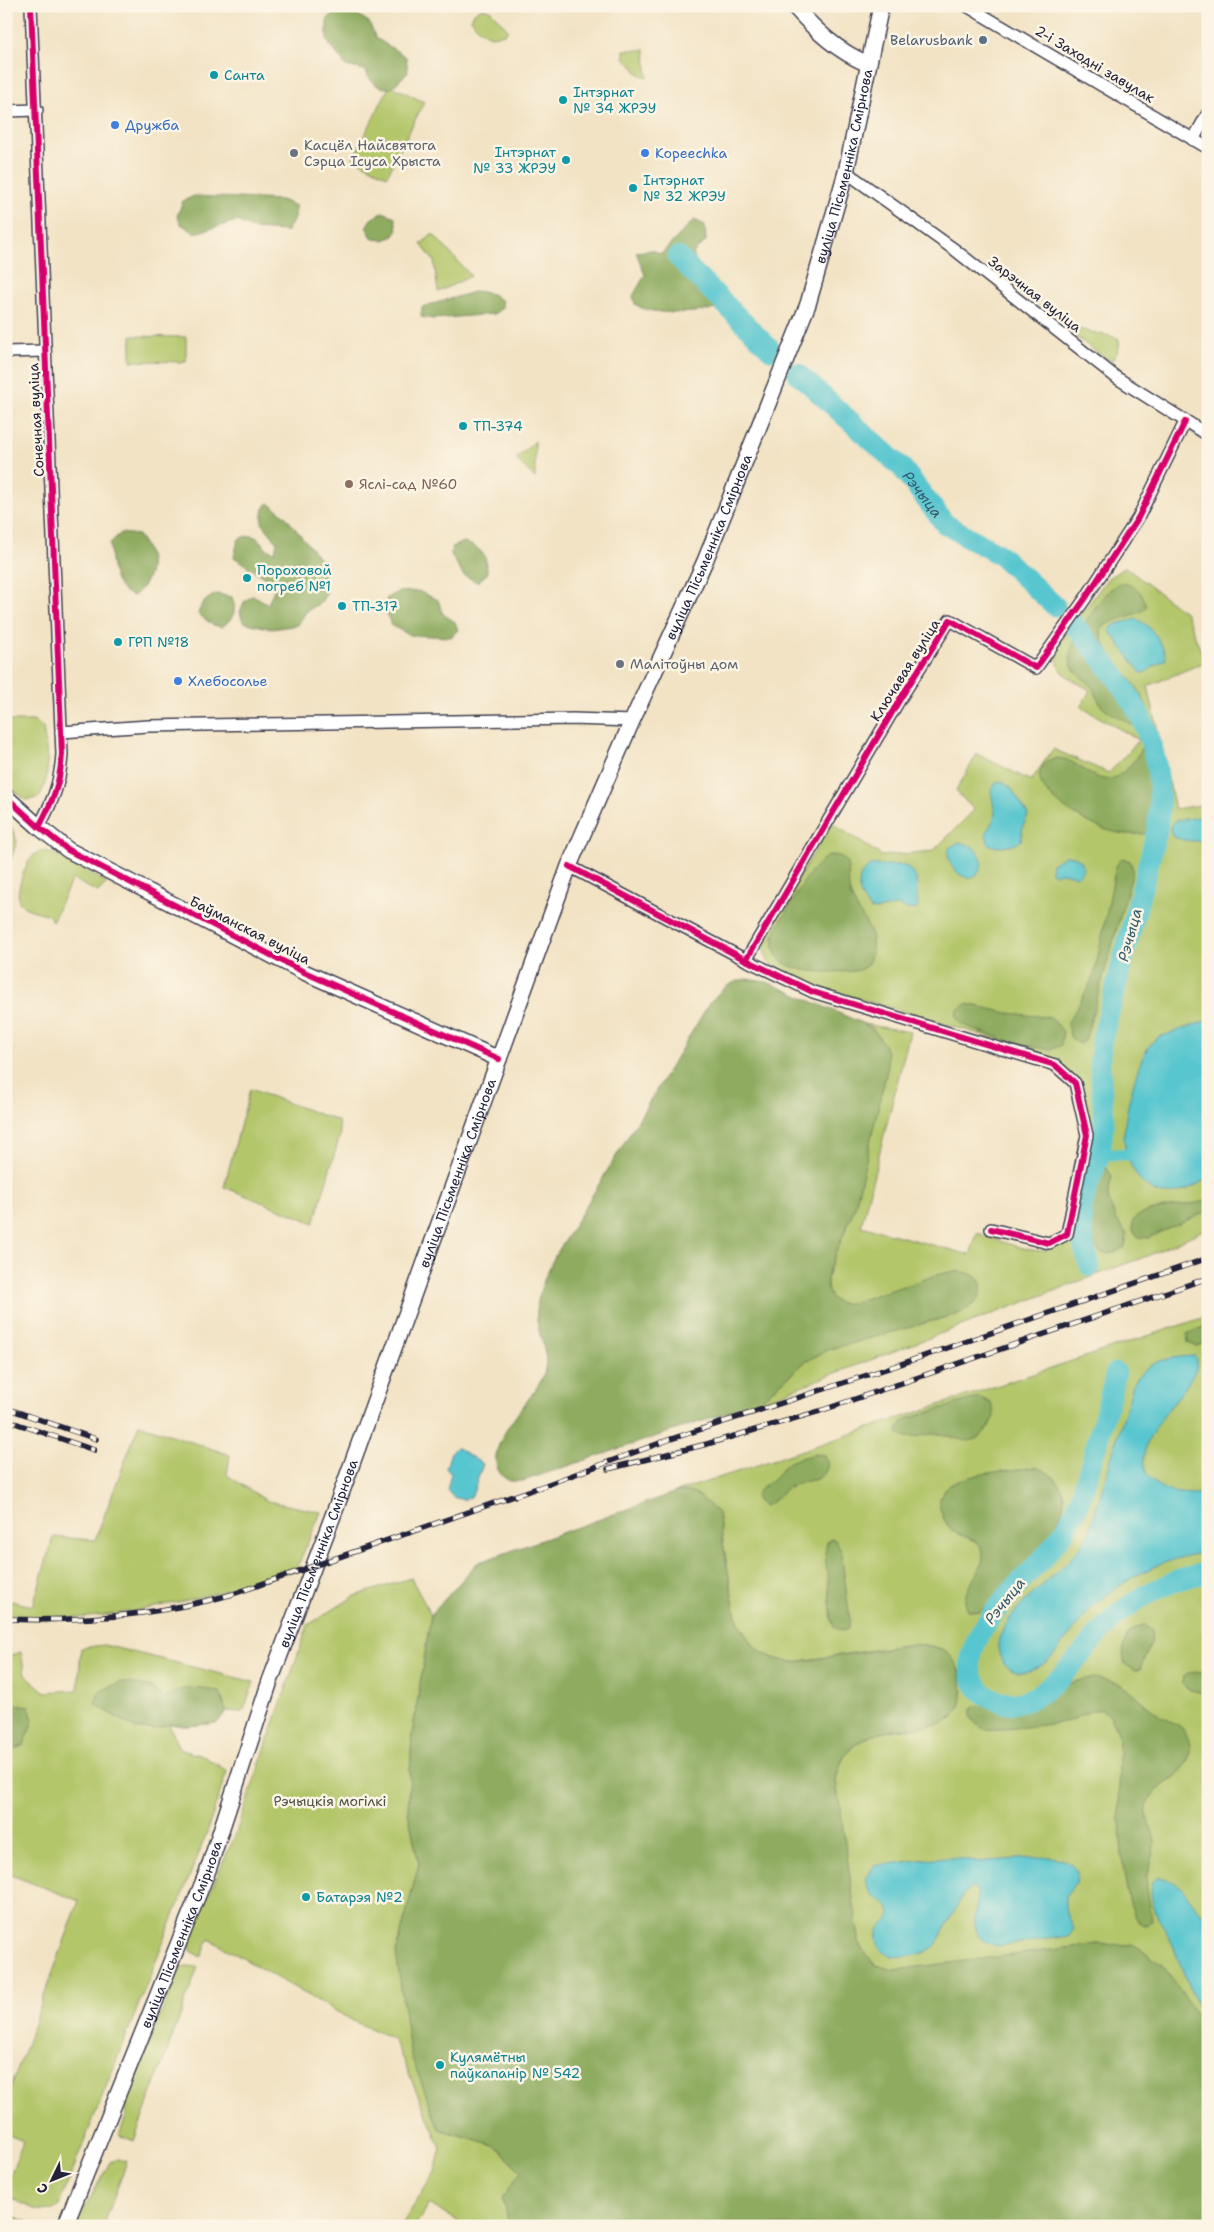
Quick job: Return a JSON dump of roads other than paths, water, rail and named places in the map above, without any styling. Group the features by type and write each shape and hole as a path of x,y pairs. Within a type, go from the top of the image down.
{"main road":[{"path":"794,6 813,28 832,44 868,64"},
{"name":"вуліца Пісьменніка Смірнова","path":"65,2226 208,1870 270,1681 334,1512 569,866 632,721 705,561 760,428 808,304 846,172 881,6"},
{"name":"Баўманская вуліца","path":"6,796 39,827 68,850 262,951 499,1059"}],"street":[{"name":"Сонечная вуліца","path":"31,6 62,732 59,781 55,797 39,827"},
{"name":"2-і Заходні завулак","path":"967,6 1208,148"},
{"path":"6,111 36,110"},
{"path":"1193,140 1208,113"},
{"name":"Зарэчная вуліца","path":"846,172 955,250 1117,378 1208,435"},
{"path":"6,352 45,351"},
{"name":"Ключавая вуліца","path":"746,960 900,699 950,620 1036,668 1085,599 1138,518 1185,422"},
{"path":"62,732 148,726 573,720 632,721"},
{"path":"569,866 746,960 813,992 1055,1065 1075,1083 1087,1136 1066,1234 1049,1243 991,1229"}],"water":[{"path":"1136,619 1146,625 1156,635 1166,659 1144,673 1140,672 1109,630 1116,624"},
{"path":"1002,781 1011,788 1028,815 1023,826 1021,841 1009,846 999,847 988,843 986,832 995,814 991,790 997,782"},
{"path":"1199,817 1208,820 1208,840 1189,841 1172,836 1170,828 1176,820"},
{"path":"959,842 972,847 979,854 982,861 981,869 971,877 963,876 955,870 949,860 949,848"},
{"path":"1065,856 1074,856 1082,862 1083,869 1078,876 1051,872 1052,864"},
{"path":"872,865 902,865 909,868 916,878 918,908 912,910 895,906 879,910 870,909 862,898 859,886 862,875"},
{"path":"1208,1020 1208,1179 1176,1193 1165,1194 1156,1192 1148,1188 1135,1173 1130,1164 1125,1145 1126,1117 1135,1080 1146,1051 1155,1040"},
{"path":"1195,1356 1197,1367 1151,1436 1144,1455 1147,1473 1162,1488 1178,1493 1208,1495 1208,1552 1191,1555 1156,1566 1124,1583 1095,1605 1044,1664 1027,1671 1019,1672 1011,1669 1005,1664 998,1649 1002,1631 1021,1605 1068,1561 1088,1536 1133,1385 1145,1370 1159,1361 1176,1357"},
{"path":"456,1447 483,1464 472,1496 464,1500 453,1497 447,1490 451,1474 446,1468 451,1452"},
{"path":"1048,1857 1065,1861 1077,1872 1076,1882 1065,1896 1065,1910 1074,1929 1069,1936 1000,1946 989,1944 982,1939 975,1927 978,1893 974,1888 971,1888 963,1895 936,1945 929,1950 921,1954 901,1957 883,1952 878,1945 878,1931 889,1919 891,1913 885,1903 868,1890 867,1876 874,1866 935,1858 957,1858 974,1862"},
{"path":"1159,1877 1180,1886 1208,1921 1208,2023 1193,1995 1152,1901 1152,1885"}],"waterway":[{"name":"Рэчыца","path":"678,257 771,350"},
{"name":"Рэчыца","path":"797,373 902,468 945,524 1000,555 1055,606"},
{"name":"Рэчыца","path":"1074,625 1112,672 1128,695 1141,719 1151,743 1157,770 1159,799 1157,831 1101,1043 1100,1063 1104,1122 1100,1154 1086,1191 1081,1212 1084,1248 1090,1266"},
{"path":"1100,1154 1143,1155"},
{"name":"Рэчыца","path":"1116,1373 1093,1457 1074,1514 1052,1547 1017,1585 986,1624 975,1644 970,1663 974,1681 988,1696 1007,1703 1025,1701 1042,1692 1059,1678 1104,1628 1127,1607 1160,1588 1208,1572"}],"railway":[{"path":"6,1619 35,1620 121,1616 177,1607 233,1594 543,1486 668,1440 895,1366 1208,1258"},
{"path":"608,1469 707,1444 820,1411 1208,1278"},
{"path":"6,1408 96,1439"},
{"path":"6,1420 94,1450"}],"place":[{"name":"Belarusbank","path":"983,40"},
{"name":"Санта","path":"214,75"},
{"name":"Інтэрнат № 34 ЖРЭУ","path":"563,100"},
{"name":"Дружба","path":"115,125"},
{"name":"Касцёл Найсвятога Сэрца Ісуса Хрыста","path":"294,153"},
{"name":"Kopeechka","path":"645,153"},
{"name":"Інтэрнат № 33 ЖРЭУ","path":"566,160"},
{"name":"Інтэрнат № 32 ЖРЭУ","path":"633,188"},
{"name":"ТП-374","path":"463,426"},
{"name":"Яслі-сад №60","path":"349,484"},
{"name":"Пороховой погреб №1","path":"247,578"},
{"name":"ТП-317","path":"342,606"},
{"name":"ГРП №18","path":"118,642"},
{"name":"Малітоўны дом","path":"620,664"},
{"name":"Хлебосолье","path":"178,681"},
{"name":"Батарэя №2","path":"306,1897"},
{"name":"Кулямётны паўкапанір № 542","path":"440,2065"}],"park label":[{"name":"Рэчыцкія могілкі","path":"330,1801"}]}
